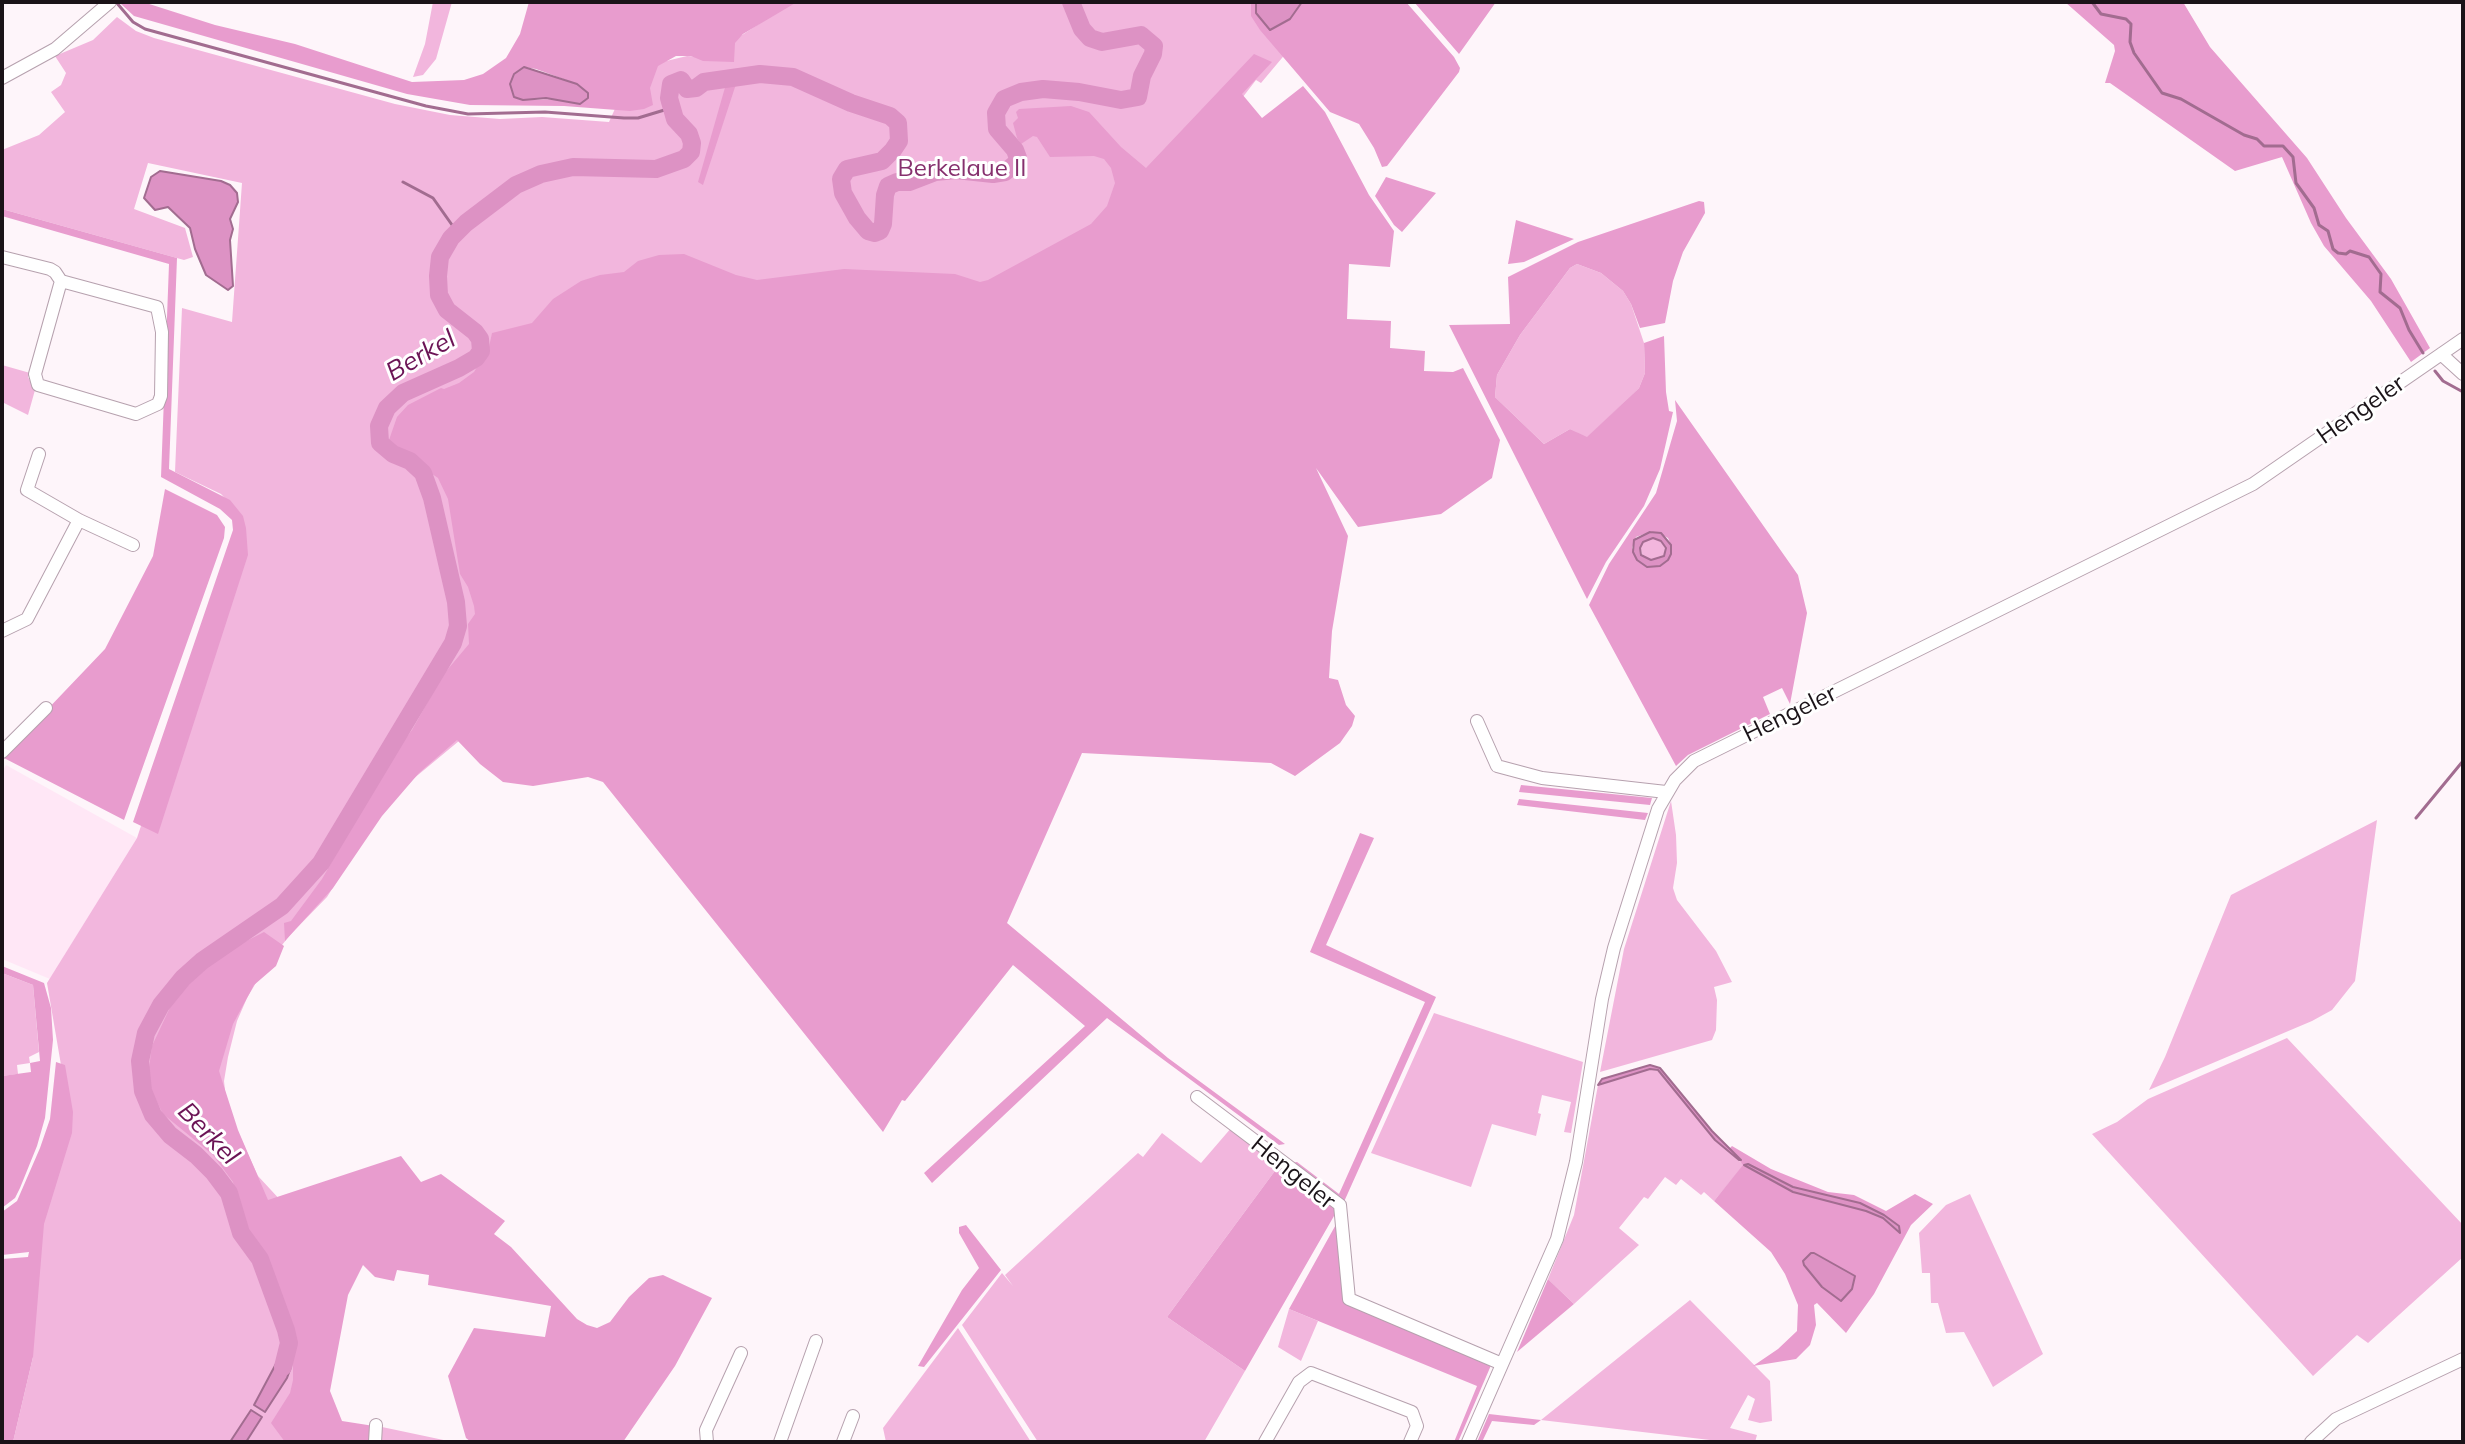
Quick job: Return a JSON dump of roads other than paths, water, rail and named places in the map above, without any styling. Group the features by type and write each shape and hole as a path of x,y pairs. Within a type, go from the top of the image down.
{"street":[{"path":"2,78 55,49 110,2"},
{"path":"2,257 50,269 61,281 157,307 162,332 161,396 158,404 136,414 38,385 35,374 61,281"},
{"name":"Hengeler","path":"1468,1442 1557,1239 1576,1162 1614,948 1650,831 1666,792 1694,761 2253,484 2463,339"},
{"path":"2441,354 2463,374"},
{"path":"39,454 27,490 79,520 133,545"},
{"path":"2,631 27,619 79,520"},
{"path":"2,752 46,708"},
{"path":"1477,721 1497,766 1542,778 1666,792"},
{"name":"Hengeler","path":"1197,1097 1340,1205 1349,1299 1502,1364"},
{"path":"780,1442 816,1341"},
{"path":"707,1442 706,1430 741,1353"},
{"path":"2311,1442 2336,1419 2463,1359"},
{"path":"1265,1442 1299,1382 1311,1373 1412,1412 1417,1426 1410,1442"},
{"path":"843,1442 853,1416"},
{"path":"375,1442 376,1425"}],"waterway":[{"path":"116,2 133,22 145,29 426,106 468,114 545,112 624,118 638,118 671,108"},
{"name":"Berkel","path":"283,1367 289,1343 260,1259 241,1233 229,1193 214,1173 170,1135 153,1115 143,1091 140,1061 146,1033 161,1005 183,978 202,961 282,906 321,863 453,643 458,626 456,602 432,498 423,473 410,461 393,454 380,443 379,426 387,408 403,393 459,368 476,358 481,351 480,339 475,332 447,310 439,295 440,257 451,238 466,223 516,185 541,174 573,167 656,169 684,159 691,152 692,143 689,134 675,119 669,98 671,84 681,80 687,89 696,88 704,82 760,74 793,77 851,103 890,116 898,123 899,141 882,161 847,169 841,179 843,193 857,218 868,231 880,231 888,186 935,172 1005,172 1015,164 1018,158 1015,150 997,129 996,113 1004,99 1021,92 1043,89 1121,100 1138,97 1142,76 1154,46 1141,35 1102,42 1090,38 1082,29 1071,2"},
{"path":"2092,2 2101,14 2126,19 2131,24 2130,42 2134,53 2162,93 2181,99 2244,135 2257,139 2264,146 2283,146 2293,157 2296,183 2314,208 2319,225 2328,231 2333,249 2338,253 2350,251 2369,257 2381,274 2380,292 2400,308 2423,353"},
{"path":"403,182 433,198 457,232"},
{"path":"2435,371 2443,381 2463,392"},
{"path":"2416,818 2463,761"}],"park label":[{"name":"Berkelaue II","path":"962,169"}]}
